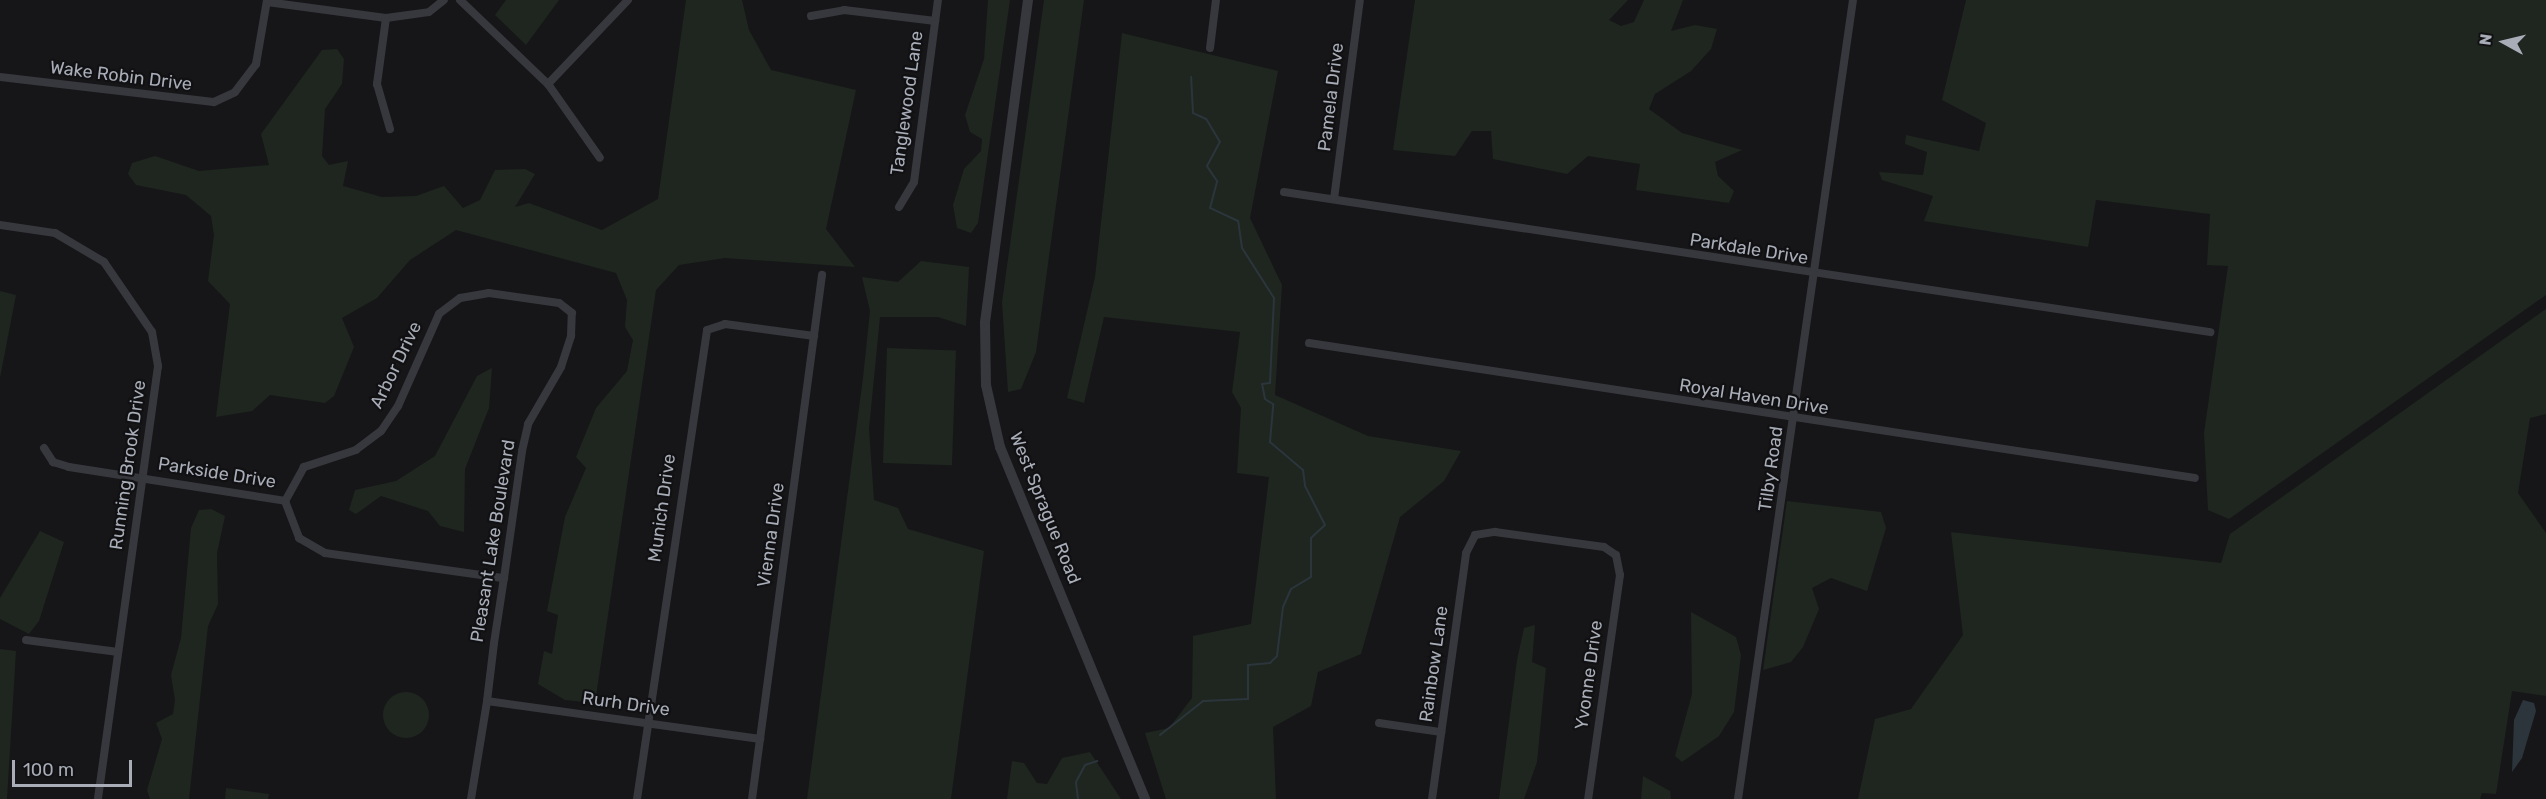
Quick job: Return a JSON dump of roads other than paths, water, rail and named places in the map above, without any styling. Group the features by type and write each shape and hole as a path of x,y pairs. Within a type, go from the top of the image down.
{"street":[{"path":"267,1 386,18 429,12 444,0"},
{"path":"460,0 548,84 600,158"},
{"path":"548,84 628,0"},
{"name":"Tanglewood Lane","path":"899,207 914,182 938,0"},
{"name":"West Sprague Road","path":"1028,0 985,323 986,385 1000,447 1145,799"},
{"path":"1210,48 1216,0"},
{"name":"Pamela Drive","path":"1334,199 1360,0"},
{"name":"Tilby Road","path":"1738,799 1853,0"},
{"name":"Wake Robin Drive","path":"0,76 192,102 214,102 235,92 256,64 267,1"},
{"path":"812,16 844,10 935,21"},
{"path":"386,18 377,84 390,129"},
{"name":"Parkdale Drive","path":"1284,192 1815,276 2210,332"},
{"name":"Running Brook Drive","path":"0,225 55,232 79,244 104,261 134,299 152,332 158,366 98,799"},
{"name":"Vienna Drive","path":"752,799 822,275"},
{"name":"Arbor Drive","path":"285,501 304,467 356,450 381,431 398,406 439,314 460,298 489,293 559,303"},
{"name":"Pleasant Lake Boulevard","path":"471,799 528,424 561,368 571,336 572,314 559,303"},
{"name":"Munich Drive","path":"637,799 646,723 707,330 725,324 814,336"},
{"name":"Royal Haven Drive","path":"1309,343 1794,420 2195,478"},
{"name":"Parkside Drive","path":"45,448 53,462 69,467 285,501 299,538 325,553 504,579"},
{"name":"Yvonne Drive","path":"1475,535 1495,532 1604,547 1616,555 1620,575 1588,799"},
{"name":"Rainbow Lane","path":"1432,799 1466,553 1475,535"},
{"path":"26,640 118,652"},
{"name":"Rurh Drive","path":"487,701 760,739"},
{"path":"1379,723 1441,732"}],"waterway":[{"path":"1160,735 1203,701 1248,699 1248,665 1270,663 1277,656 1283,607 1291,589 1311,577 1311,538 1325,525 1305,486 1303,470 1270,442 1273,404 1265,399 1262,384 1270,383 1274,298 1242,248 1238,221 1210,208 1217,181 1207,166 1220,142 1206,119 1193,113 1191,77"},
{"path":"1078,799 1076,782 1085,765 1097,761"}]}
